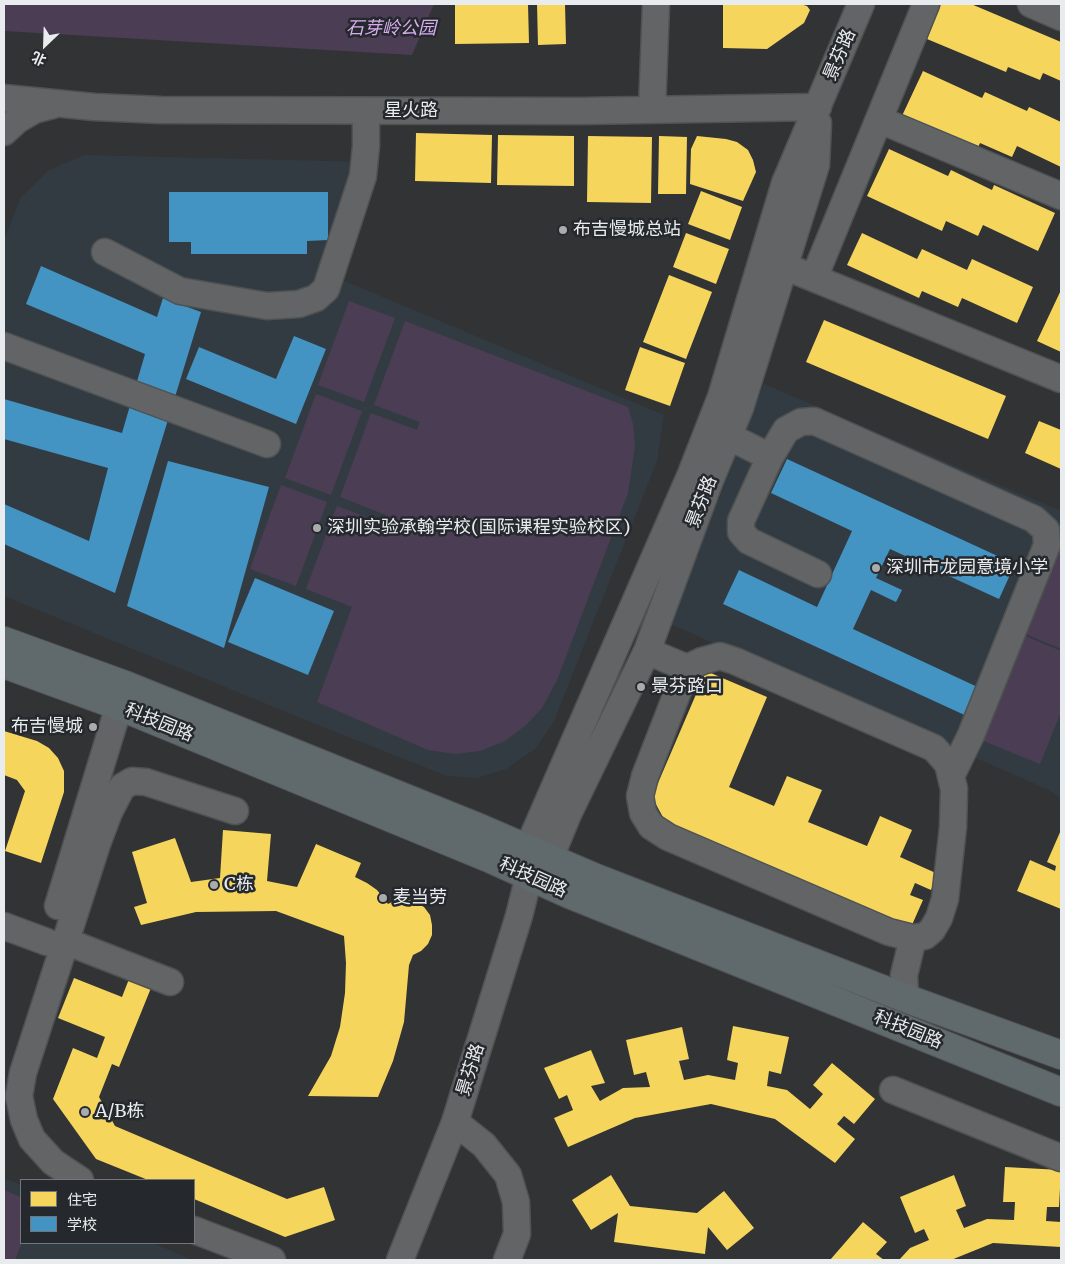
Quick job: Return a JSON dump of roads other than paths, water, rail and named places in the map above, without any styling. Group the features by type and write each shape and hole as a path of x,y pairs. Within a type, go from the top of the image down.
{"main road":[{"name":"科技园路","path":"4,641 125,685 539,853 596,878 905,998 1061,1055"},
{"name":"科技园路","path":"4,664 119,706 588,901 1061,1092"}],"street":[{"path":"652,110 656,4"},
{"name":"景芬路","path":"400,1260 455,1122 529,876 721,398 785,183 862,4"},
{"path":"814,278 926,4"},
{"path":"1031,4 1061,17"},
{"name":"星火路","path":"4,98 56,104 161,110 652,110 818,107"},
{"path":"4,132 17,120 34,110 56,104"},
{"name":"景芬路","path":"539,853 568,814 647,651 740,408 816,165 818,107"},
{"path":"105,252 180,291 267,306 299,304 316,298 326,289 363,176 366,146 366,111"},
{"path":"880,120 1061,196"},
{"path":"784,266 1061,379"},
{"path":"4,346 267,444"},
{"path":"818,574 749,541 741,532 741,521 770,456 786,430 801,422 814,421 1034,519 1046,530 1047,545 971,735 951,776"},
{"path":"728,436 770,456"},
{"path":"647,651 687,668"},
{"path":"720,656 934,748 948,764 951,776 954,788 953,826 945,899 939,918 932,930 925,936 913,938 889,932 668,837 652,826 643,813 640,796 645,776 687,668 720,656"},
{"path":"78,1179 53,1162 32,1139 24,1120 19,1096 56,942 119,706"},
{"path":"4,1083 56,942 109,812 122,787 132,781 146,782 235,811"},
{"path":"4,926 170,982"},
{"path":"905,998 904,975 913,938"},
{"path":"894,1090 1061,1158"},
{"path":"455,1122 484,1145 508,1175 516,1202 517,1234 507,1260"},
{"path":"195,1230 272,1260"}],"place":[{"name":"布吉慢城总站","path":"563,230"},
{"name":"深圳实验承翰学校(国际课程实验校区)","path":"317,528"},
{"name":"深圳市龙园意境小学","path":"876,568"},
{"name":"景芬路口","path":"641,687"},
{"name":"布吉慢城","path":"93,727"},
{"name":"C栋","path":"214,885"},
{"name":"麦当劳","path":"383,898"},
{"name":"A/B栋","path":"85,1112"}],"park label":[{"name":"石芽岭公园","path":"391,29"}]}
